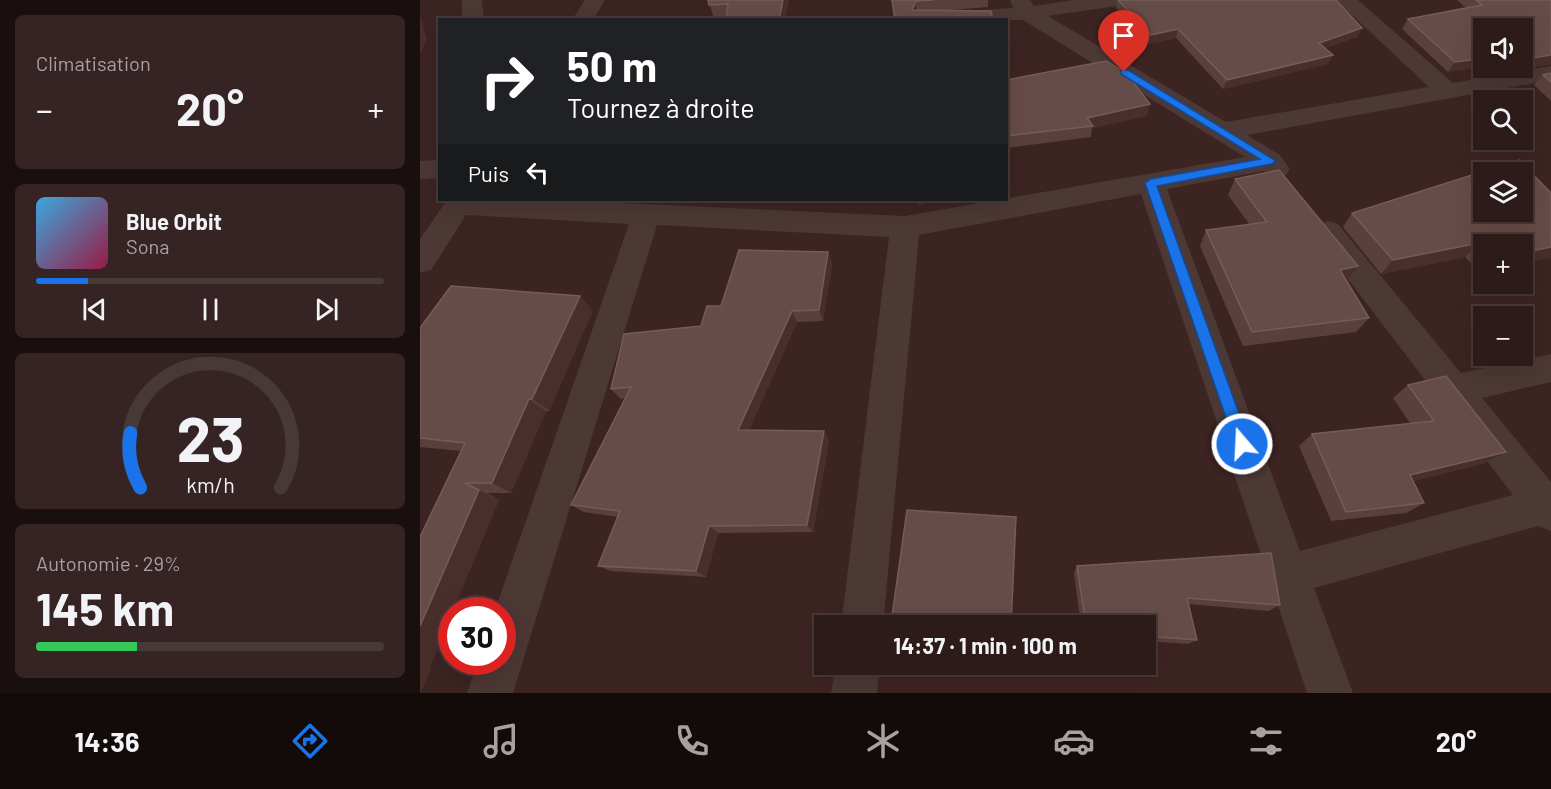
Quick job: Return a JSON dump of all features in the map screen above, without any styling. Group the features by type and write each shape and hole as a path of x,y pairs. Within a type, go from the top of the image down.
{"street":[{"path":"472,0 473,18"},
{"path":"583,18 595,0"},
{"path":"940,18 1024,7 1117,0"},
{"path":"1346,0 1447,90"},
{"path":"1024,7 1271,161 1293,188"},
{"path":"1222,131 1551,73"},
{"path":"420,262 460,202 904,227 1271,161"},
{"path":"420,170 438,169"},
{"path":"1151,183 1330,693"},
{"path":"516,612 646,214"},
{"path":"1288,574 1548,509 1314,216"},
{"path":"863,615 904,227"},
{"path":"1454,390 1536,371 1551,392"},
{"path":"490,693 496,675"},
{"path":"854,693 856,675"}],"building":[{"path":"708,0 783,0 779,18 726,18 728,4 709,5"},
{"path":"892,0 933,0 916,1 912,10 991,11 993,18 895,18"},
{"path":"1118,0 1336,0 1362,28 1319,43 1333,55 1227,80 1178,29 1151,35"},
{"path":"1476,0 1551,0 1551,55 1533,58 1533,18 1473,18 1473,60 1455,62 1408,19 1482,5"},
{"path":"1106,61 1126,73 1150,104 1087,118 1093,126 1008,136 1008,80"},
{"path":"1551,73 1551,82 1543,75"},
{"path":"1279,170 1358,266 1340,270 1369,318 1252,332 1206,230 1267,222 1235,179"},
{"path":"1533,174 1551,193 1551,247 1533,251 1533,234 1473,234 1473,244 1393,260 1352,213 1473,175 1473,222 1533,222"},
{"path":"739,250 828,252 819,310 792,311 738,430 824,431 807,525 709,526 696,571 598,566 620,511 571,505 631,387 611,389 624,334 701,326 707,306 721,306"},
{"path":"451,286 580,296 532,399 529,399 492,483 465,483 479,490 420,626 420,537 465,443 420,438 420,328"},
{"path":"1446,376 1506,452 1410,475 1424,503 1346,512 1312,434 1434,421 1408,385"},
{"path":"907,510 1016,517 1011,615 892,615"},
{"path":"1271,553 1280,605 1187,598 1197,640 1156,637 1156,615 1084,615 1077,566"}],"route":[{"path":"1124,72 1271,161 1151,183 1242,444"}]}
